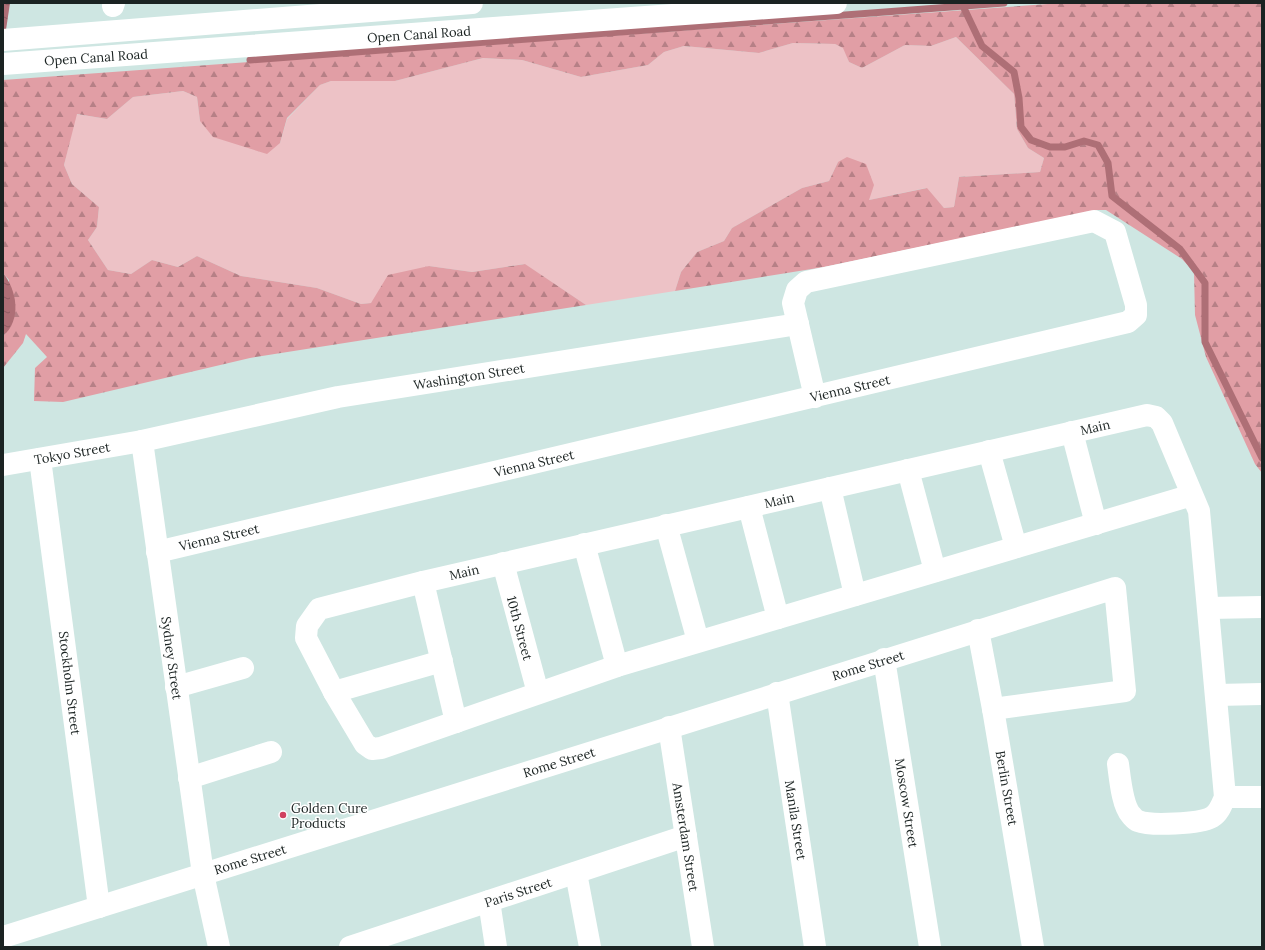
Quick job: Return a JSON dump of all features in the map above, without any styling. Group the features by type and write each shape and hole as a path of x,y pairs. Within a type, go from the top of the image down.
{"street":[{"name":"Open Canal Road","path":"10,39 472,3"},
{"name":"Open Canal Road","path":"10,64 836,3"},
{"name":"Vienna Street","path":"157,552 1128,322 1136,315 1136,305 1115,232 1094,221 806,282 797,290 793,302 798,324"},
{"path":"798,324 815,397"},
{"name":"Washington Street","path":"142,441 338,397 798,324"},
{"name":"Main","path":"334,692 306,638 307,626 319,610 423,582 503,563 989,451 1147,415 1156,417 1162,423 1192,495"},
{"path":"1072,432 1096,524"},
{"name":"Tokyo Street","path":"3,465 142,441"},
{"name":"Sydney Street","path":"142,441 203,874"},
{"path":"989,451 1016,547"},
{"name":"Stockholm Street","path":"40,459 99,907"},
{"path":"908,470 935,571"},
{"path":"830,488 855,595"},
{"path":"442,661 334,692 365,744 372,749 381,748 617,666 1192,495 1199,511 1217,695 1225,797 1218,811 1211,818 1168,824 1137,821 1129,813 1125,803 1118,764"},
{"path":"749,507 778,618"},
{"path":"666,526 698,641"},
{"path":"584,544 617,666"},
{"name":"10th Street","path":"503,563 538,694"},
{"path":"423,582 456,722"},
{"name":"Rome Street","path":"4,937 1115,588 1125,691 994,709"},
{"path":"1209,608 1262,607"},
{"name":"Berlin Street","path":"978,630 994,709 1033,947"},
{"name":"Moscow Street","path":"884,660 930,947"},
{"path":"176,687 243,668"},
{"name":"Manila Street","path":"777,693 816,947"},
{"path":"1217,695 1262,694"},
{"name":"Amsterdam Street","path":"669,727 703,947"},
{"path":"189,778 271,752"},
{"path":"1225,797 1262,796"},
{"name":"Paris Street","path":"350,947 403,938 489,901 686,836"},
{"path":"576,872 590,947"},
{"path":"203,874 219,947"},
{"path":"489,901 496,947"},
{"path":"3,934 4,947"}],"shaded area":[{"path":"956,37 1014,94 1017,129 1028,148 1044,158 1040,172 959,177 954,207 944,208 926,188 869,200 838,162 829,181 802,188 732,228 724,241 697,252 681,272 675,291 586,305 524,264 472,272 429,266 371,303 361,304 317,288 241,276 197,256 178,267 152,260 131,274 108,270 88,240 97,227 99,207 72,184 64,165 76,114 107,119 133,97 183,91 197,97 200,121 280,143 287,119 320,85 331,81 395,81 483,58 522,60 581,77 648,65 664,52 684,46 759,53 793,43 835,44 844,48 849,62 862,68 905,45 931,46"}],"green space":[{"path":"1062,3 1262,3 1262,473 1255,464 1206,357 1195,315 1194,272 1182,259 1106,210 1097,210 824,267 675,291 681,272 697,252 724,241 732,228 802,188 829,181 838,162 847,157 866,164 874,185 869,200 927,188 944,208 954,207 959,177 1040,172 1044,158 1028,148 1017,129 1014,94 956,37 931,46 905,45 862,68 849,62 843,48 835,44 793,43 759,53 684,46 664,52 648,65 581,77 522,60 483,58 395,81 331,81 320,85 287,118 280,143 267,154 213,137 200,121 197,97 183,91 133,97 107,119 77,114 64,165 72,184 99,207 97,227 88,240 108,270 131,274 152,260 178,267 197,256 241,276 317,288 361,304 371,303 388,275 429,266 472,272 525,264 586,305 250,358 63,402 34,401 35,368 47,357 26,334 23,343 3,368 3,336 6,333 9,280 3,273 3,80"}],"water":[{"path":"3,3 10,3 3,50"},
{"path":"3,273 12,288 15,314 13,322 3,336"}],"waterway":[{"path":"250,60 1004,3"},
{"path":"962,4 982,46 1014,72 1019,98 1021,127 1031,140 1050,147 1065,147 1084,141 1098,145 1108,163 1112,196 1180,249 1205,283 1205,342 1262,458"}],"place":[{"name":"Golden Cure Products","path":"283,815"}]}
